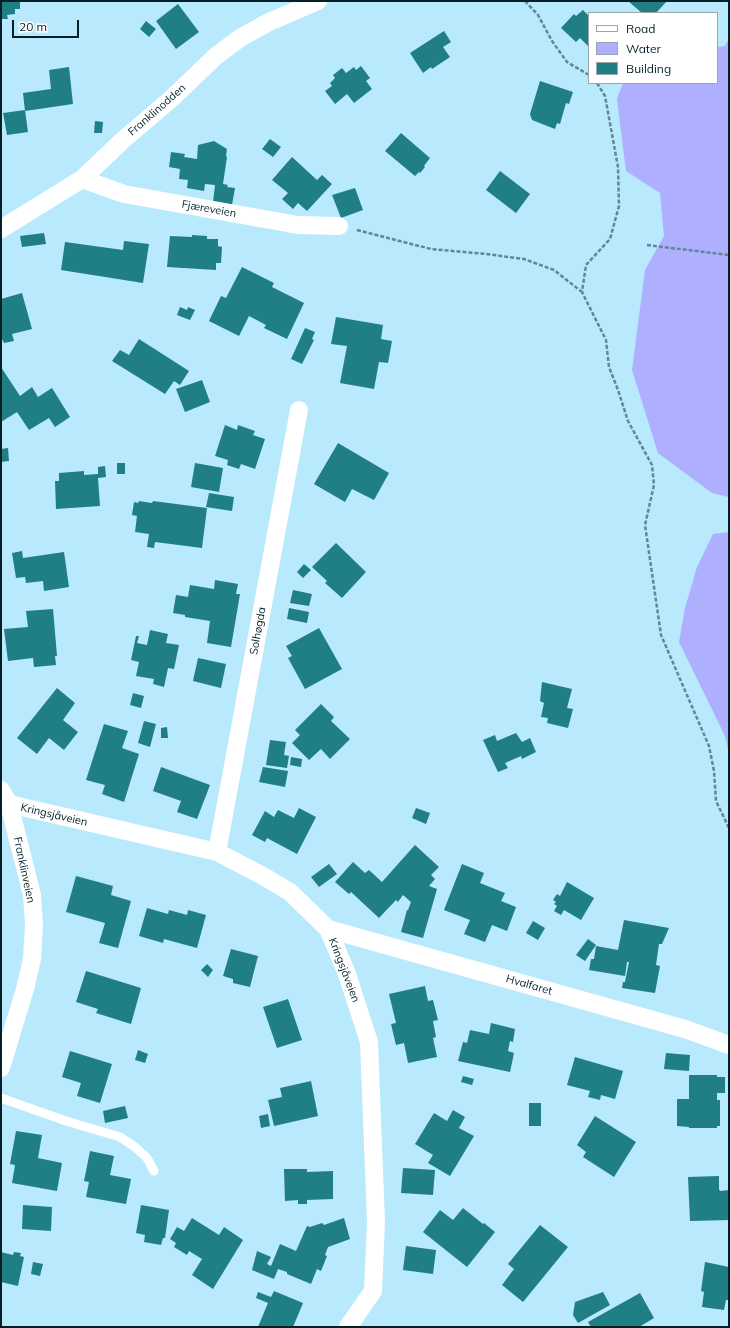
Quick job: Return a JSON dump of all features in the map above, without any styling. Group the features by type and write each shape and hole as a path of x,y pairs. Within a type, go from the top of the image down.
{"street":[{"name":"Franklinodden","path":"1,229 82,179 123,140 171,99 216,56 234,43 269,22 318,1"},
{"name":"Fjæreveien","path":"82,179 109,190 132,196 298,225 339,226"},
{"name":"Solhøgda","path":"217,852 299,410"},
{"name":"Kringsjåveien","path":"5,797 217,852 290,892 328,929 347,974 369,1042 376,1222 373,1291 348,1327"},
{"name":"Franklinveien","path":"1,1068 25,989 32,959 34,924 32,895 5,797"},
{"name":"Hvalfaret","path":"328,929 685,1029 729,1045"}],"lane":[{"path":"1,1098 66,1121 120,1137 135,1147 147,1158 154,1171"}],"path":[{"path":"525,1 538,14 552,41 567,62 588,74"},
{"path":"582,292 586,265 610,239 620,206 618,167 608,110 605,96 598,84"},
{"path":"339,226 430,249 524,259 554,270 582,292 606,340 609,367 628,421 652,465 654,484 646,525 661,635 709,746 714,771 716,801 729,828"},
{"path":"647,245 729,255"}],"water":[{"path":"729,38 729,497 712,493 658,453 632,370 645,270 664,236 660,193 626,171 617,99 623,84 718,84 718,47 725,46"},
{"path":"729,532 729,753 725,736 679,642 685,608 697,567 713,534"}],"building":[{"path":"1,1 20,1 20,9 15,9 15,14 7,15 8,19 1,19"},
{"path":"628,1 667,1 657,12 641,12"},
{"path":"178,4 199,32 176,49 156,21"},
{"path":"583,10 588,15 588,46 580,38 576,42 561,28 574,14 576,16"},
{"path":"146,21 156,29 149,37 140,29"},
{"path":"444,31 451,42 443,47 450,57 423,73 410,53"},
{"path":"361,66 370,78 366,81 372,89 354,103 347,94 335,104 325,91 332,86 330,83 335,78 333,75 342,68 346,73 354,67 356,70"},
{"path":"69,67 73,104 25,111 23,93 51,89 49,70"},
{"path":"540,81 573,92 569,104 566,103 560,124 557,123 555,129 532,120 530,114"},
{"path":"25,110 28,132 7,135 3,113"},
{"path":"95,121 103,122 102,133 94,133"},
{"path":"401,133 430,158 420,173 419,172 415,176 385,151"},
{"path":"270,139 281,147 273,157 262,149"},
{"path":"214,141 227,149 223,184 228,185 227,187 235,188 232,205 213,202 215,185 205,184 204,191 187,188 188,180 179,179 180,169 169,167 171,152 185,154 184,157 197,159 198,145"},
{"path":"292,157 317,180 322,175 332,184 307,211 298,203 293,209 282,199 288,193 272,180"},
{"path":"500,171 530,194 516,213 486,190"},
{"path":"355,188 363,210 341,218 332,195"},
{"path":"44,233 46,244 22,247 20,236"},
{"path":"192,235 207,236 207,239 218,239 218,246 222,247 221,263 216,263 216,270 167,267 170,236 192,237"},
{"path":"124,241 149,244 143,283 61,270 65,242 123,250"},
{"path":"242,267 274,283 272,287 304,303 287,339 264,328 266,325 249,316 239,336 209,321 221,296 226,298"},
{"path":"22,293 32,329 12,334 14,341 4,343 1,337 1,299"},
{"path":"180,307 187,310 188,307 195,310 190,320 177,315"},
{"path":"336,317 383,325 381,339 392,341 388,363 379,362 374,389 340,383 347,346 331,344"},
{"path":"305,328 315,332 312,339 314,340 302,364 291,359"},
{"path":"139,339 189,371 180,385 174,381 165,394 112,361 120,350 129,355"},
{"path":"1,367 20,396 32,387 38,397 52,388 70,417 55,427 49,418 29,430 17,412 1,422"},
{"path":"202,380 210,402 185,412 176,389"},
{"path":"225,425 237,430 238,425 255,431 253,435 265,439 255,469 241,464 239,469 227,465 228,460 215,456"},
{"path":"338,443 389,473 374,500 352,489 345,502 314,484"},
{"path":"8,448 9,461 1,462 1,449"},
{"path":"117,463 125,463 125,474 117,474"},
{"path":"195,463 223,468 219,492 191,487"},
{"path":"105,466 106,477 98,478 100,506 56,509 55,481 59,481 59,473 84,471 84,475 98,474 98,467"},
{"path":"209,493 234,497 232,511 206,507"},
{"path":"139,501 152,503 153,501 207,508 202,548 155,542 154,548 147,547 149,534 135,532 137,516 132,515 134,502 138,503"},
{"path":"336,543 366,572 342,598 325,583 327,581 312,567"},
{"path":"22,551 23,558 64,552 69,587 44,591 43,581 26,583 25,577 16,578 12,553"},
{"path":"304,564 311,570 303,578 297,572"},
{"path":"215,580 238,584 236,594 240,594 231,647 207,643 210,621 185,617 185,615 173,613 176,595 188,597 190,585 214,589"},
{"path":"293,590 312,594 309,606 290,603"},
{"path":"289,608 309,612 307,623 287,619"},
{"path":"53,609 57,656 55,656 56,665 34,667 33,658 8,661 4,629 28,627 26,611"},
{"path":"319,628 342,669 305,689 288,658 292,656 286,646"},
{"path":"150,630 168,634 166,643 179,645 174,669 168,668 164,687 153,684 154,679 136,676 139,662 131,660 136,636 139,636 137,643 147,645"},
{"path":"198,658 226,664 221,688 193,681"},
{"path":"542,682 572,689 567,708 573,709 568,728 547,723 548,718 541,717 544,703 540,701"},
{"path":"57,688 75,703 63,720 78,732 64,750 49,738 37,754 17,738"},
{"path":"133,693 144,696 141,708 130,705"},
{"path":"321,704 334,717 331,721 350,739 330,759 321,749 309,760 292,743 300,735 295,730"},
{"path":"144,721 156,724 150,747 138,743"},
{"path":"104,724 128,731 122,748 139,754 124,802 102,794 105,785 86,780"},
{"path":"167,727 168,738 161,738 161,728"},
{"path":"516,733 522,742 530,738 536,752 522,759 521,756 505,763 508,768 498,772 483,740 495,735 497,741"},
{"path":"270,740 286,742 284,755 289,756 287,768 266,765"},
{"path":"291,757 302,759 301,767 290,765"},
{"path":"161,767 210,785 197,819 177,812 181,801 153,791"},
{"path":"263,767 288,771 285,787 259,782"},
{"path":"299,808 316,817 297,854 267,838 265,842 252,835 265,811 274,817 278,810 294,818"},
{"path":"416,808 430,813 426,824 412,818"},
{"path":"415,845 439,867 431,875 435,879 429,886 437,889 423,938 401,932 407,910 411,902 403,895 398,902 396,900 379,918 351,892 349,894 335,882 353,862 365,873 369,870 382,882"},
{"path":"329,864 337,874 319,887 311,877"},
{"path":"462,864 484,873 480,883 505,893 501,901 516,907 507,931 492,925 485,942 464,934 470,920 444,910"},
{"path":"76,876 113,886 111,895 131,901 118,948 99,943 105,923 66,912"},
{"path":"567,882 594,898 581,920 564,910 561,915 554,911 557,906 554,904 556,902 553,900 557,894 560,896"},
{"path":"147,908 168,914 169,910 187,915 188,910 206,915 197,948 164,939 163,943 139,936"},
{"path":"624,920 669,928 662,944 659,944 656,965 660,966 655,993 622,988 623,982 625,982 629,962 627,962 625,976 589,970 591,959 594,959 596,946 618,950"},
{"path":"533,921 545,928 538,940 526,933"},
{"path":"588,939 596,945 585,961 576,955"},
{"path":"231,949 258,956 250,987 233,983 233,979 223,976"},
{"path":"207,964 213,970 208,977 201,970"},
{"path":"86,971 141,988 131,1024 96,1013 98,1009 76,1002"},
{"path":"425,986 428,1001 433,1000 438,1020 433,1021 436,1037 433,1038 437,1057 408,1063 404,1043 396,1045 391,1024 396,1023 389,994"},
{"path":"288,999 302,1040 277,1048 263,1007"},
{"path":"491,1023 515,1029 513,1042 510,1041 508,1051 514,1053 510,1072 458,1061 463,1042 467,1043 470,1030 489,1034"},
{"path":"138,1050 148,1054 145,1063 135,1060"},
{"path":"70,1051 112,1064 100,1103 77,1096 81,1083 62,1077"},
{"path":"666,1053 690,1055 689,1071 664,1069"},
{"path":"575,1057 623,1071 615,1099 601,1095 600,1100 588,1097 590,1091 567,1085"},
{"path":"689,1075 717,1075 717,1077 725,1077 725,1093 717,1093 717,1100 720,1100 720,1126 717,1126 717,1128 689,1128 677,1126 677,1099 689,1099"},
{"path":"463,1076 474,1079 472,1085 461,1082"},
{"path":"311,1081 318,1116 274,1126 268,1100 282,1097 280,1088"},
{"path":"529,1103 541,1103 541,1126 529,1126"},
{"path":"125,1106 128,1118 105,1123 103,1111"},
{"path":"453,1110 465,1117 459,1128 474,1136 450,1176 428,1163 433,1155 415,1144 434,1113 447,1121"},
{"path":"268,1114 270,1126 261,1128 259,1116"},
{"path":"595,1116 636,1142 614,1177 583,1157 586,1152 577,1145"},
{"path":"16,1131 42,1135 38,1158 62,1163 57,1191 12,1183 15,1165 10,1164"},
{"path":"90,1151 114,1156 110,1175 131,1179 126,1204 86,1197 89,1182 84,1181"},
{"path":"403,1168 435,1170 433,1195 401,1193"},
{"path":"284,1169 307,1169 307,1172 333,1171 333,1199 307,1200 307,1204 298,1204 298,1200 285,1201"},
{"path":"719,1176 720,1191 729,1190 729,1220 690,1221 688,1177"},
{"path":"23,1205 52,1207 51,1231 22,1229"},
{"path":"141,1205 169,1210 165,1238 163,1238 161,1245 144,1242 145,1235 136,1233"},
{"path":"463,1208 495,1232 467,1267 423,1232 440,1210 453,1220"},
{"path":"192,1218 219,1235 224,1227 243,1240 213,1289 192,1275 202,1259 189,1251 187,1255 174,1247 176,1243 170,1239 177,1227 184,1231"},
{"path":"344,1218 350,1239 328,1247 325,1255 327,1256 321,1271 317,1269 311,1284 278,1269 274,1279 252,1270 257,1251 271,1257 267,1264 271,1266 280,1244 296,1251 307,1226 310,1227 322,1223 324,1225"},
{"path":"540,1225 568,1247 523,1302 502,1285 514,1269 508,1264"},
{"path":"406,1246 436,1250 433,1274 403,1270"},
{"path":"1,1252 13,1255 14,1252 21,1253 20,1256 24,1257 18,1286 1,1282"},
{"path":"33,1262 43,1264 40,1276 31,1274"},
{"path":"705,1262 729,1267 729,1300 726,1300 724,1310 702,1307 704,1292 701,1291"},
{"path":"274,1291 303,1303 293,1327 258,1327 268,1303 256,1298 258,1292 271,1297"},
{"path":"603,1292 610,1305 578,1323 573,1315 575,1302"},
{"path":"640,1293 654,1318 639,1327 591,1327 588,1322"}]}
